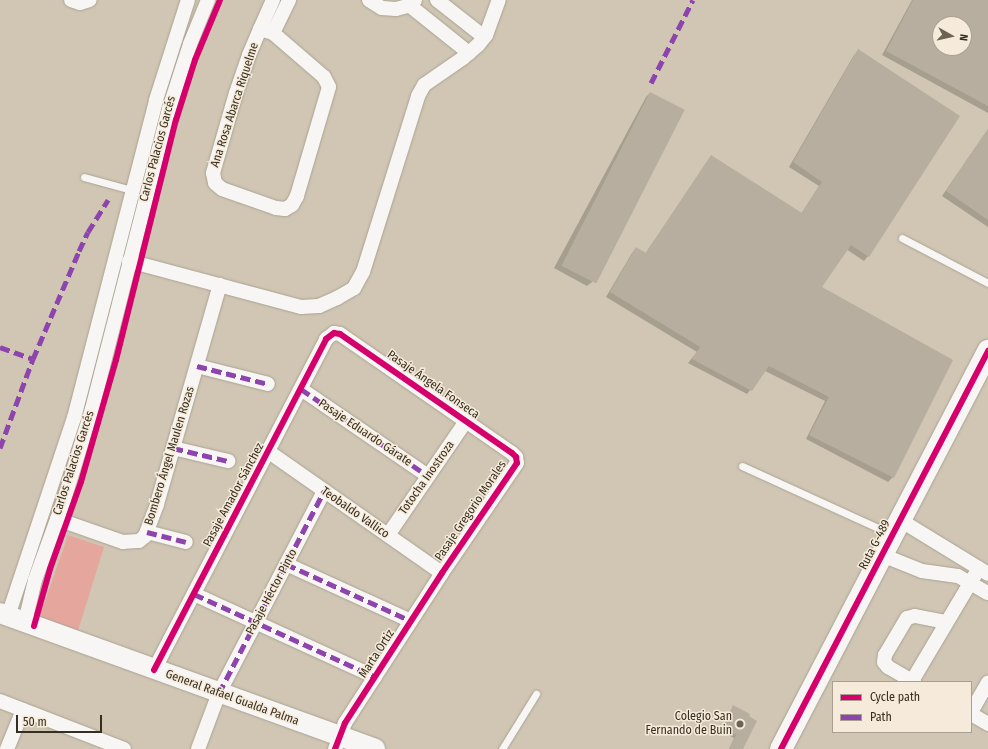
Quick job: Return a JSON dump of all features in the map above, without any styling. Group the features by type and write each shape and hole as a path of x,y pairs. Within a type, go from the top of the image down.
{"main road":[{"name":"Ruta G-489","path":"781,749 988,351"},
{"name":"General Rafael Gualda Palma","path":"11,617 219,693 337,742 375,749"}],"street":[{"path":"71,0 80,3 90,0"},
{"name":"Carlos Palacios Garcés","path":"11,617 72,424 156,100 188,0"},
{"name":"Carlos Palacios Garcés","path":"11,617 35,580 57,519 92,409 171,103 190,44 208,0"},
{"name":"Ana Rosa Abarca Riquelme","path":"260,29 273,33 324,77 329,86 297,196 292,205 285,209 276,208 222,189 217,185 213,178 214,162 226,124 260,29 273,0"},
{"name":"Ana Rosa Abarca Riquelme","path":"273,33 289,0"},
{"path":"368,0 377,6 396,10 412,3 469,53"},
{"path":"437,0 484,37"},
{"path":"129,261 301,306 319,306 354,288 363,272 418,96 424,85 469,53 484,37 499,0"},
{"name":"Bombero Ángel Maulen Rozas","path":"57,519 124,542 139,541 146,536 157,504 220,285"},
{"path":"104,298 119,302"},
{"name":"Pasaje Amador Sánchez","path":"154,670 269,452 326,339 334,333"},
{"name":"Pasaje Ángela Fonseca","path":"334,333 343,336 512,453 516,460"},
{"path":"197,366 268,384"},
{"name":"Pasaje Eduardo Gárate","path":"301,389 428,476"},
{"name":"Totocha Inostroza","path":"388,535 466,421"},
{"path":"173,448 228,461"},
{"name":"Teobaldo Vallico","path":"269,452 442,573"},
{"name":"Pasaje Gregorio Morales","path":"442,573 514,468 516,460"},
{"name":"Pasaje Héctor Pinto","path":"198,749 219,693 324,491"},
{"path":"896,527 983,571 971,582 946,622 913,681 888,667 884,662 885,655 907,618 915,616 946,622"},
{"path":"147,532 186,542"},
{"path":"882,555 922,571 952,575 971,582 988,593"},
{"path":"286,564 411,621"},
{"name":"Marta Ortiz","path":"337,742 345,723 442,573"},
{"path":"194,594 375,677"},
{"path":"972,711 988,683"},
{"path":"0,701 124,749"},
{"path":"7,749 23,710"},
{"path":"972,714 988,724"}],"lane":[{"path":"84,177 132,190"},
{"path":"902,238 988,283"},
{"path":"742,466 896,527"},
{"path":"502,749 536,694"}],"shaded area":[{"path":"68,535 104,547 77,634 44,622 40,616"}],"building":[{"path":"913,0 988,0 988,106 886,51"},
{"path":"858,49 960,116 869,257 851,245 822,287 953,360 894,478 809,435 829,397 769,366 752,391 692,359 700,347 610,292 636,247 646,253 711,155 802,213 822,182 793,162"},
{"path":"650,92 685,110 596,283 561,266"},
{"path":"988,129 988,220 946,191"},
{"name":"Colegio San Fernando de Buin","path":"733,705 750,714 749,716 757,721 743,749 729,749 736,735 723,728"}],"marked path":[{"path":"651,83 693,0"},
{"path":"0,448 33,359 79,251 88,232 108,200"},
{"path":"0,347 33,359"},
{"path":"197,366 268,384"},
{"path":"301,389 428,476"},
{"path":"173,448 228,461"},
{"path":"219,693 324,491"},
{"path":"147,532 186,542"},
{"path":"286,564 411,621"},
{"path":"194,594 375,677"}],"cycle path":[{"path":"34,626 50,569 81,482 116,360 176,120 195,60 220,0"},
{"path":"154,670 326,339 334,333 340,334 512,453 516,457 517,463 442,573 345,723 335,749"},
{"path":"781,749 988,351"}],"place":[{"name":"Colegio San Fernando de Buin","path":"740,724"}]}
